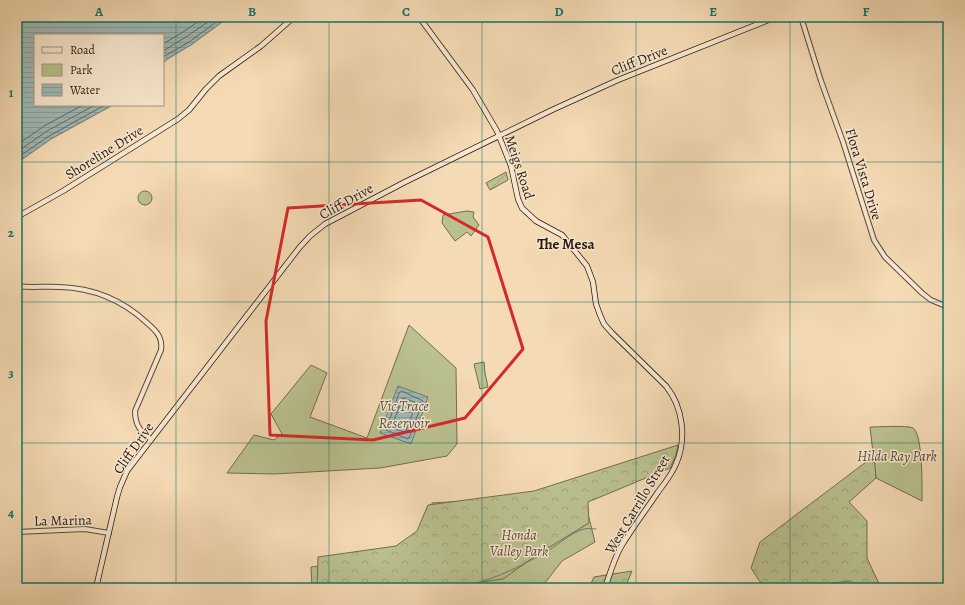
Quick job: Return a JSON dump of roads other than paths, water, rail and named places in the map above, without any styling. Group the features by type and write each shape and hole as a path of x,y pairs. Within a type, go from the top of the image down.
{"main road":[{"name":"Shoreline Drive","path":"17,217 63,191 178,119 189,110 219,76 261,46 294,17"},
{"name":"Meigs Road","path":"419,17 473,90 499,136 511,166 518,199 522,208 536,221 562,235 583,260 592,276 598,310 603,322 612,333 669,390 679,411 682,430"},
{"name":"Cliff Drive","path":"96,588 117,497 122,480 130,465 299,248 310,236 325,224 390,189 598,88 776,17"},
{"name":"West Carrillo Street","path":"605,588 621,546 673,470 681,450 682,430"}],"street":[{"name":"Flora Vista Drive","path":"801,17 820,76 844,142 874,240 885,257 921,292 931,300 948,307"},
{"path":"17,286 69,287 98,294 124,305 156,331 161,339 160,350 135,411 139,428 151,439"},
{"name":"La Marina","path":"17,532 85,529 109,533"}],"water":[{"path":"17,17 229,17 191,45 164,62 164,34 34,34 34,106 111,106 51,139 17,163"},
{"name":"Vic Trace Reservoir","path":"398,386 428,397 411,444 380,433"}],"waterway":[{"path":"453,588 477,583 500,575 544,553 579,531 596,529"}],"district":[{"name":"The Mesa","path":"566,244"}],"park label":[{"name":"Hilda Ray Park","path":"897,456"},
{"name":"Honda Valley Park","path":"519,544"}]}
